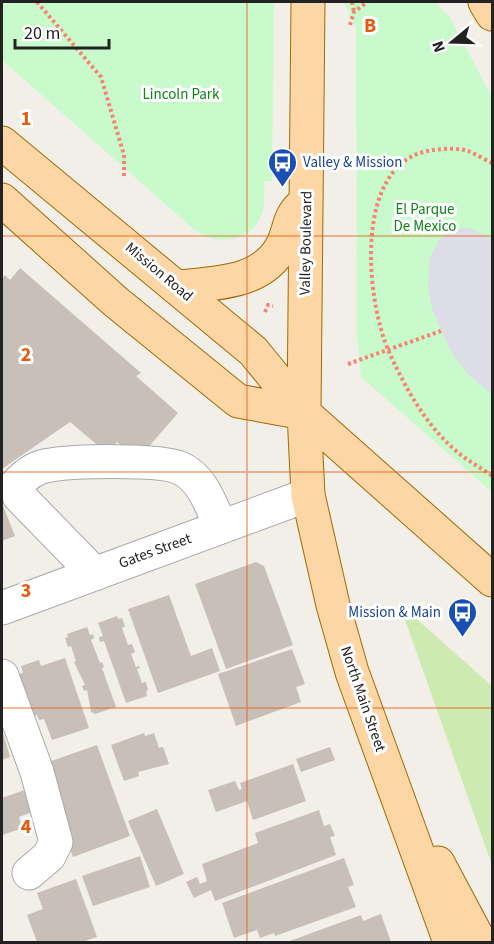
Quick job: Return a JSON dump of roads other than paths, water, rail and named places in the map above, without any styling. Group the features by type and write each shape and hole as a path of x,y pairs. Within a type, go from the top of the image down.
{"main road":[{"name":"Valley Boulevard","path":"304,413 308,200 308,2"},
{"path":"485,2 492,14"},
{"name":"Mission Road","path":"2,143 253,351 304,413 492,580"},
{"path":"2,200 116,302 238,401 304,413"},
{"path":"178,287 233,281 261,270 282,246 293,213 308,200"},
{"name":"North Main Street","path":"304,413 308,495 333,605 352,672 450,942"},
{"path":"400,807 446,875 480,942"}],"street":[{"path":"95,574 19,496 16,485 25,475 49,465 148,464 180,468 204,489 221,527"},
{"name":"Gates Street","path":"2,608 308,495"},
{"path":"2,676 37,772 56,842 49,856 29,873"}],"place":[{"name":"Valley & Mission","path":"282,188"},
{"name":"Mission & Main","path":"462,638"}],"park label":[{"name":"Lincoln Park","path":"181,94"},
{"name":"El Parque De Mexico","path":"425,218"}]}
